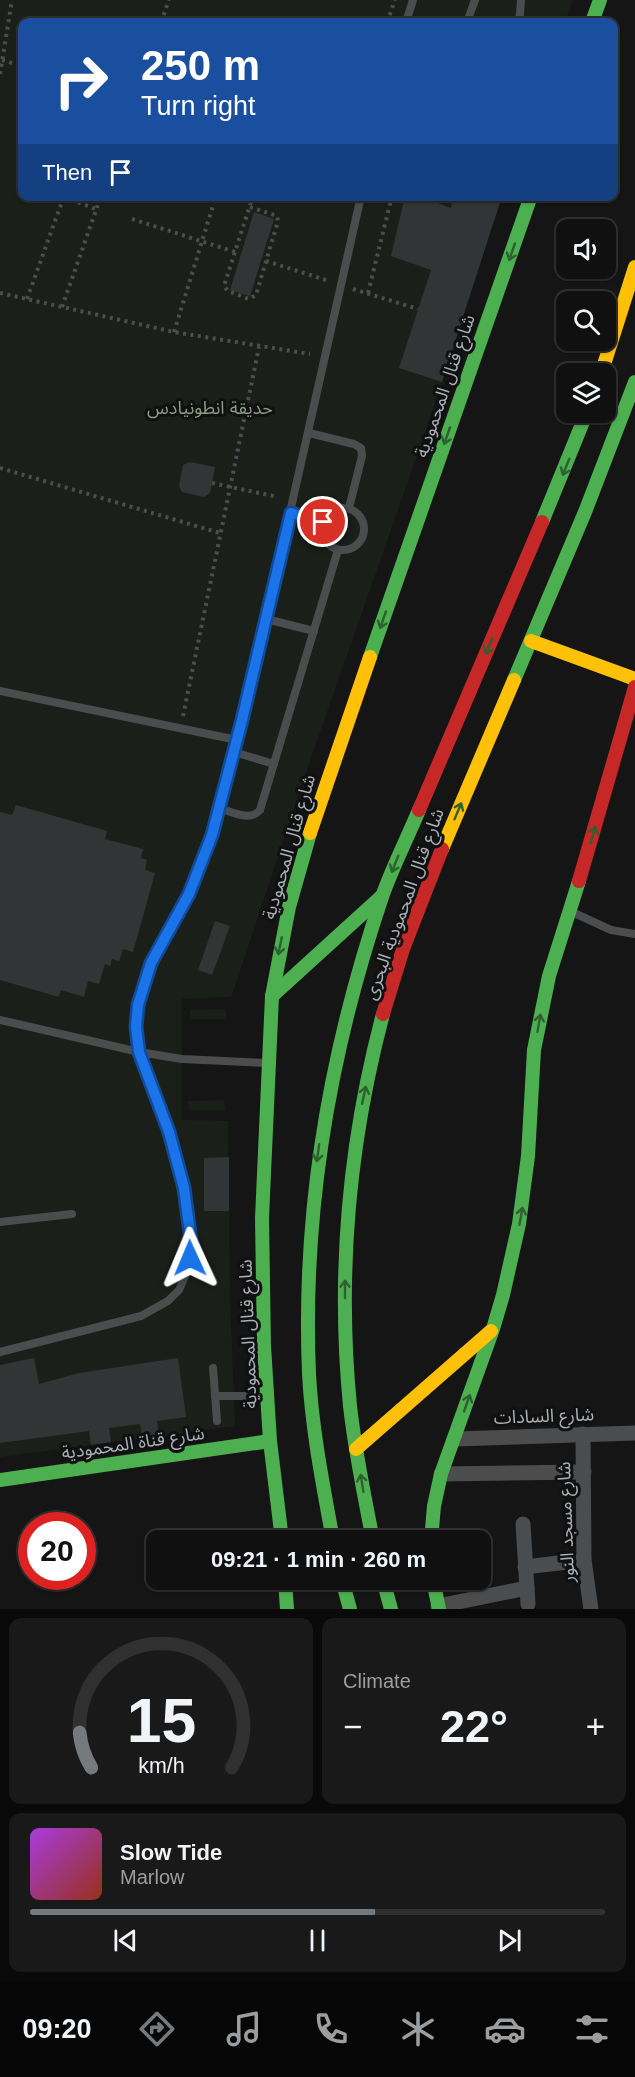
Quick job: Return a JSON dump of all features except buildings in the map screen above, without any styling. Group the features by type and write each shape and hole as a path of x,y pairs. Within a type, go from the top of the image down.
{"main road":[{"path":"593,18 600,0"},
{"name":"شارع قنال المحمودية","path":"281,1530 270,1441 264,1347 262,1218 272,996 289,907 313,820 529,201"},
{"path":"604,363 635,267"},
{"name":"شارع قنال المحمودية البحرى","path":"371,1530 356,1449 347,1366 345,1264 353,1159 373,1052 400,959 436,863 600,474 635,381"},
{"name":"شارع قنال المحمودية البحرى","path":"331,1530 318,1458 310,1374 308,1267 317,1160 336,1055 365,948 383,895 583,423"},
{"path":"531,641 635,679"},
{"path":"432,1530 441,1474 493,1329 512,1260 525,1190 532,1078 541,1013 549,976 635,687"},
{"path":"272,996 383,895"},
{"path":"356,1449 493,1329"},
{"name":"شارع قناة المحمودية","path":"0,1480 270,1441"},
{"path":"286,1590 287,1609"},
{"path":"345,1590 350,1609"},
{"path":"385,1590 391,1609"},
{"path":"435,1590 438,1608"}],"street":[{"name":"شارع السادات","path":"454,1439 635,1433"},
{"name":"شارع مسجد النور","path":"583,1434 585,1560 591,1609"},
{"path":"441,1474 584,1472"},
{"path":"523,1524 528,1604"},
{"path":"525,1567 585,1560"},
{"path":"438,1608 527,1588"}],"lane":[{"path":"407,18 413,0"},
{"path":"468,18 475,0"},
{"path":"519,18 521,0"},
{"path":"0,1352 141,1316 168,1301 179,1290 186,1274 191,1241 184,1188 169,1132 139,1052 136,1027 138,1005 151,963 189,894 202,864 219,808 291,513 360,201"},
{"path":"309,433 354,444 361,448 362,456 349,508"},
{"path":"349,508 361,517 365,531 359,544 353,548 338,550 332,548 323,537 323,522 333,510 349,508"},
{"path":"291,513 323,522"},
{"path":"219,808 250,817 257,813 274,764 338,550"},
{"path":"266,619 314,631"},
{"path":"0,691 237,740"},
{"path":"234,752 274,764"},
{"path":"569,911 611,930 635,934"},
{"path":"0,1020 139,1052 182,1059 268,1063"},
{"path":"0,1222 72,1214"},
{"path":"213,1368 217,1421"},
{"path":"215,1396 267,1396"}],"path":[{"path":"0,74 3,38 12,0"},
{"path":"162,18 169,0"},
{"path":"388,18 394,0"},
{"path":"2,60 18,65"},
{"path":"27,299 63,201"},
{"path":"75,201 96,209"},
{"path":"62,307 99,201"},
{"path":"174,332 214,201"},
{"path":"250,207 274,214 278,218 253,299 229,292 225,288 252,201"},
{"path":"368,293 391,201"},
{"path":"132,219 235,252"},
{"path":"0,293 174,332 310,354"},
{"path":"181,728 259,347"},
{"path":"0,468 220,533"},
{"path":"212,483 278,497"}],"green space":[{"name":"حديقة انطونيادس","path":"0,0 573,0 566,18 18,18 18,201 501,201 427,427 306,772 231,997 182,999 182,1120 228,1121 230,1296 235,1426 0,1457"},
{"path":"226,1009 226,1019 190,1019 190,1010"},
{"path":"224,1100 225,1110 189,1110 188,1101"}],"traffic: fast":[{"path":"593,18 600,0"},
{"path":"370,657 529,201"},
{"path":"514,680 585,512 635,382"},
{"path":"542,522 582,423"},
{"path":"331,1530 310,1395 308,1313 315,1192 334,1073 364,955 382,897 419,810"},
{"path":"281,1530 270,1441 264,1346 262,1218 272,996 289,907 310,833"},
{"path":"432,1530 441,1474 503,1295 519,1224 528,1156 534,1050 549,976 579,881"},
{"path":"272,996 382,896"},
{"path":"371,1530 350,1406 346,1356 346,1257 354,1159 371,1062 383,1014"},
{"path":"0,1480 270,1441"},
{"path":"286,1590 287,1609"},
{"path":"345,1590 350,1609"},
{"path":"386,1590 391,1609"},
{"path":"435,1590 439,1609"}],"traffic: slow":[{"path":"604,363 635,267"},
{"path":"531,641 635,679"},
{"path":"310,833 370,657"},
{"path":"442,849 514,680"},
{"path":"356,1449 491,1331"}],"traffic: jam":[{"path":"419,810 542,522"},
{"path":"579,881 635,687"},
{"path":"383,1014 403,949 442,849"}],"route":[{"path":"190,1258 191,1241 184,1188 160,1104 139,1052 136,1027 138,1005 151,963 189,894 212,835 291,513 323,522"}]}
